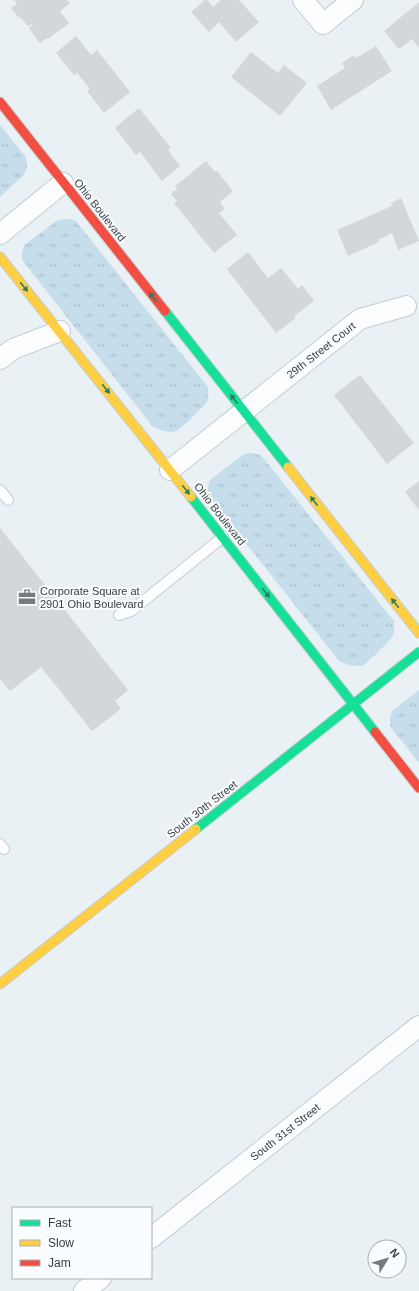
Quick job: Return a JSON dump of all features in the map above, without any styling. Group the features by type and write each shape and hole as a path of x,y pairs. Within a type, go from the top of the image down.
{"street":[{"path":"303,0 323,24 353,0"},
{"name":"Ohio Boulevard","path":"0,102 419,633"},
{"path":"0,234 63,183"},
{"name":"Ohio Boulevard","path":"0,257 223,537 419,788"},
{"name":"29th Street Court","path":"170,470 360,319 406,306"},
{"path":"0,359 13,349 60,331"},
{"name":"South 30th Street","path":"0,984 419,652"},
{"name":"South 31st Street","path":"152,1237 419,1026"},
{"path":"84,1291 100,1279"}],"lane":[{"path":"0,490 8,500"},
{"path":"119,615 131,611 223,537"}],"green space":[{"path":"0,125 26,157 27,167 24,175 0,197"},
{"path":"58,220 75,220 208,387 207,402 177,431 168,432 153,427 22,260 24,245"},
{"path":"251,453 261,455 394,621 394,631 391,639 363,665 353,666 339,661 207,494 210,480 244,454"},
{"path":"419,690 419,763 390,726 390,718 392,711"}],"building":[{"path":"14,0 67,0 70,3 60,11 69,23 48,39 47,38 40,43 29,28 33,25 28,26 11,8 17,4"},
{"path":"207,0 213,7 221,0 239,0 259,22 236,42 219,22 209,32 191,12"},
{"path":"419,2 419,48 412,39 399,49 384,31"},
{"path":"76,36 91,55 97,50 130,92 104,113 87,91 90,89 77,73 74,75 56,53"},
{"path":"376,46 392,71 331,110 317,86 345,68 342,63 354,55 356,58"},
{"path":"251,52 278,73 284,65 307,83 280,116 231,77"},
{"path":"139,108 171,148 168,150 180,166 162,181 140,152 136,155 115,128"},
{"path":"206,161 215,172 217,171 233,191 220,202 225,209 219,213 237,235 214,253 174,203 177,201 171,194 177,189 175,186"},
{"path":"401,198 419,241 398,250 392,233 378,240 379,242 348,256 337,230 392,206 391,203"},
{"path":"248,252 268,278 281,268 298,289 302,285 314,301 294,316 296,318 276,333 227,269"},
{"path":"360,375 414,443 387,464 334,395"},
{"path":"419,481 419,510 405,492"},
{"name":"Corporate Square at 2901 Ohio Boulevard","path":"0,528 128,690 115,701 121,709 92,731 41,667 10,691 0,679"}],"traffic: fast":[{"path":"165,311 288,467"},
{"path":"191,497 375,732"},
{"path":"196,829 419,652"}],"traffic: slow":[{"path":"0,257 191,497"},
{"path":"288,467 419,633"},
{"path":"0,984 196,829"}],"traffic: jam":[{"path":"0,102 165,311"},
{"path":"375,732 419,788"}],"place":[{"name":"Corporate Square at 2901 Ohio Boulevard","path":"27,597"}]}
